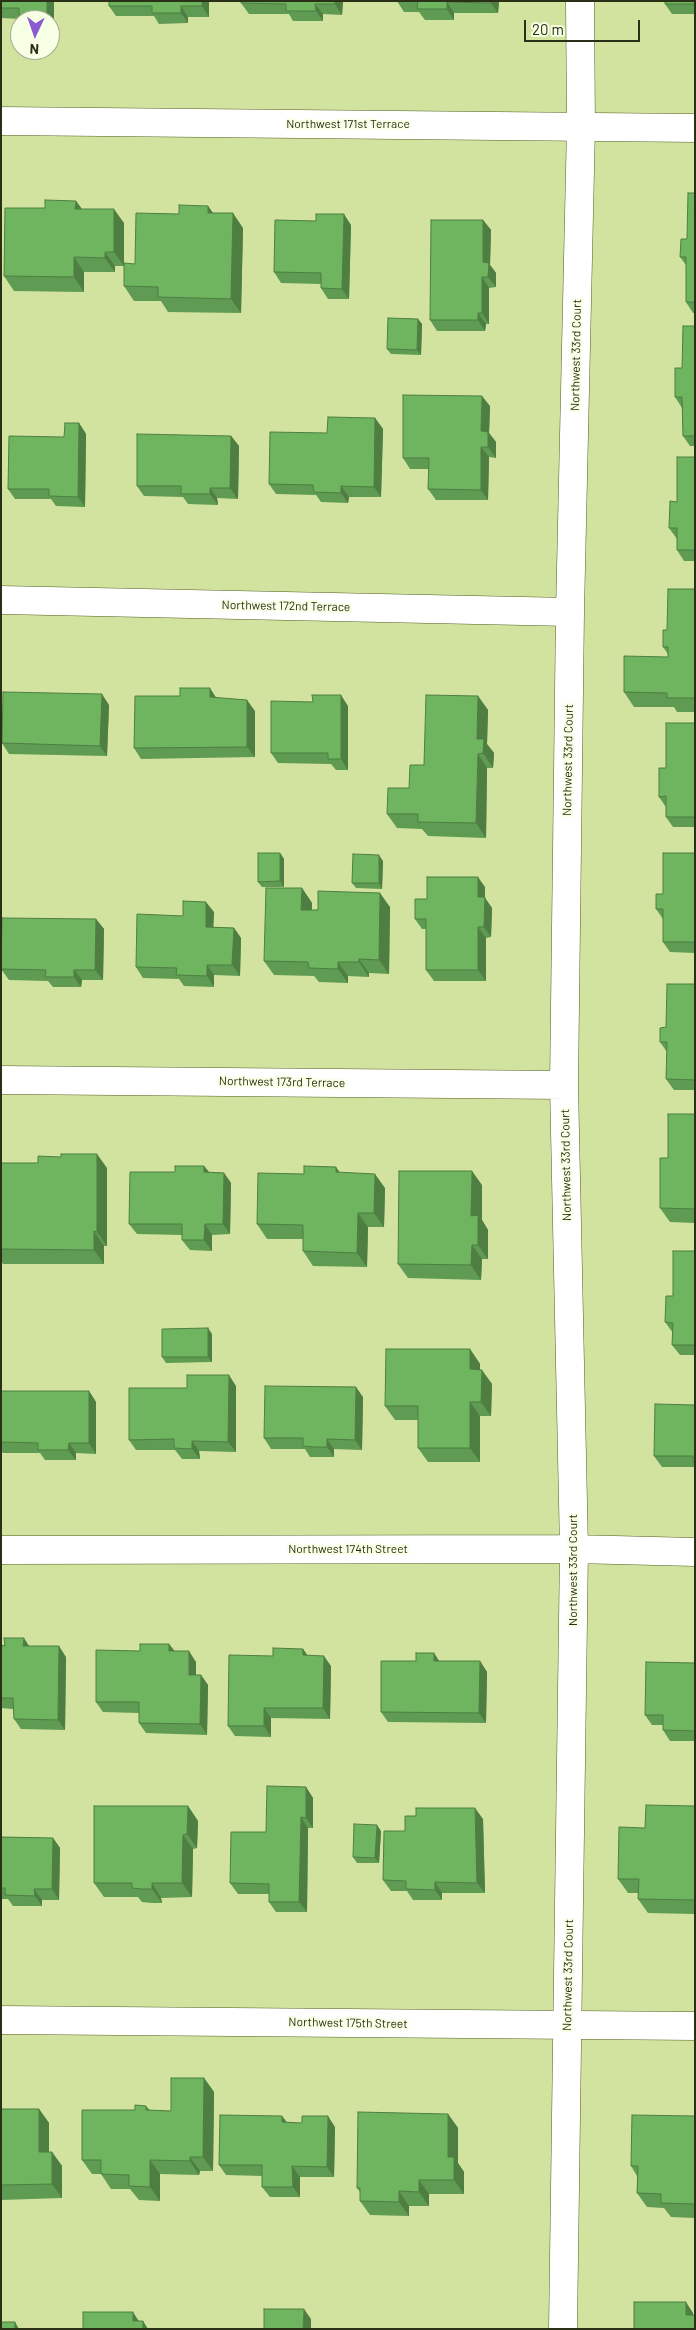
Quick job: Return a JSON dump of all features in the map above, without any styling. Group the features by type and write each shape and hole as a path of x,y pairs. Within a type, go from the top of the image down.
{"street":[{"name":"Northwest 33rd Court","path":"563,2329 574,1549 564,1085 570,612 581,126 580,1"},
{"name":"Northwest 171st Terrace","path":"1,121 695,128"},
{"name":"Northwest 172nd Terrace","path":"1,600 570,612"},
{"name":"Northwest 173rd Terrace","path":"1,1080 564,1085"},
{"name":"Northwest 174th Street","path":"1,1550 574,1549 695,1552"},
{"name":"Northwest 175th Street","path":"1,2020 695,2026"}],"building":[{"path":"1,1 47,1 47,10 1,8"},
{"path":"109,1 202,1 202,6 181,6 181,13 152,13 152,6 109,6"},
{"path":"241,1 335,1 335,4 315,4 316,11 286,11 286,4 241,3"},
{"path":"418,1 491,1 491,3 447,2 447,9 417,9"},
{"path":"665,1 695,1 695,4 665,4"},
{"path":"688,193 695,193 695,302 686,302 686,257 680,257 681,239 687,239"},
{"path":"45,200 76,201 75,209 114,209 114,252 105,252 105,258 74,257 74,277 4,276 5,208 45,208"},
{"path":"179,205 208,206 208,213 233,213 231,299 158,297 158,287 124,286 124,263 135,264 136,213 179,214"},
{"path":"316,214 344,214 342,289 321,288 321,273 274,272 275,220 316,221"},
{"path":"431,220 483,220 483,262 489,263 488,277 482,277 482,313 478,313 478,320 430,320"},
{"path":"388,318 418,319 417,350 387,349"},
{"path":"683,326 695,326 695,436 683,436 682,397 675,397 675,368 682,368"},
{"path":"403,395 482,396 481,431 488,432 488,447 481,447 481,490 428,489 429,458 403,458"},
{"path":"328,417 375,418 374,487 341,486 341,493 314,492 313,485 269,484 270,432 327,433"},
{"path":"65,423 79,423 78,497 49,496 49,489 8,489 9,436 64,437"},
{"path":"137,434 231,436 230,488 210,488 210,494 181,494 181,486 137,486"},
{"path":"677,457 695,457 695,550 677,550 677,528 669,528 670,501 677,502"},
{"path":"668,589 695,589 695,698 667,698 667,693 624,692 624,656 668,657 668,647 663,647 663,630 667,630"},
{"path":"180,688 210,688 210,697 247,700 247,747 134,748 135,696 180,696"},
{"path":"3,692 102,694 100,746 2,743"},
{"path":"312,695 341,695 341,759 328,759 328,753 271,753 271,701 313,702"},
{"path":"426,695 478,696 477,739 484,739 483,753 478,754 476,823 418,822 418,814 387,814 388,788 409,788 410,765 424,765"},
{"path":"666,723 695,723 695,817 666,817 666,796 659,797 659,768 666,768"},
{"path":"258,853 280,853 280,881 258,882"},
{"path":"663,853 695,853 695,942 663,942 663,909 656,909 656,894 663,894"},
{"path":"353,854 379,855 379,883 352,883"},
{"path":"427,877 478,877 478,897 485,897 484,927 478,927 478,970 426,970 426,919 415,919 415,899 427,899"},
{"path":"266,888 302,888 301,910 318,910 318,891 380,893 379,960 359,959 359,962 338,962 338,969 309,968 308,962 264,961"},
{"path":"183,901 206,902 206,927 234,928 232,965 207,965 207,976 176,975 177,968 136,967 137,914 183,916"},
{"path":"2,918 96,919 95,970 74,970 74,977 45,977 46,970 1,969"},
{"path":"667,984 695,984 695,1080 666,1079 667,1042 660,1042 660,1028 666,1027"},
{"path":"668,1114 695,1114 695,1209 660,1208 660,1158 668,1158"},
{"path":"61,1154 97,1154 97,1232 94,1231 94,1250 1,1249 1,1163 38,1163 38,1156 61,1157"},
{"path":"175,1166 204,1166 204,1172 224,1173 223,1224 205,1224 204,1240 182,1240 182,1224 129,1224 130,1172 175,1172"},
{"path":"304,1166 336,1167 336,1172 375,1174 374,1213 358,1213 357,1253 303,1251 303,1225 257,1224 258,1173 304,1174"},
{"path":"399,1171 472,1171 471,1216 478,1215 478,1245 472,1245 471,1265 398,1264"},
{"path":"673,1251 695,1251 695,1345 672,1345 673,1323 665,1322 666,1296 673,1296"},
{"path":"208,1328 208,1357 162,1357 162,1329"},
{"path":"386,1349 470,1349 470,1369 482,1370 481,1402 470,1402 470,1448 418,1448 418,1406 385,1406"},
{"path":"187,1375 229,1375 228,1442 192,1441 192,1449 174,1448 174,1439 129,1440 129,1388 187,1388"},
{"path":"265,1386 356,1387 355,1440 327,1439 327,1447 315,1447 303,1446 303,1438 264,1438"},
{"path":"1,1391 89,1391 89,1443 69,1443 68,1450 38,1450 38,1443 1,1442"},
{"path":"655,1404 695,1405 695,1462 693,1462 693,1456 654,1456"},
{"path":"4,1638 24,1638 23,1646 59,1646 58,1720 14,1719 13,1698 1,1698 1,1645 5,1646"},
{"path":"140,1644 169,1644 169,1651 189,1651 189,1675 201,1675 200,1724 139,1723 139,1702 96,1702 96,1650 140,1651"},
{"path":"273,1648 303,1649 303,1655 324,1656 323,1708 264,1708 264,1726 228,1726 229,1655 273,1656"},
{"path":"416,1653 434,1653 434,1661 480,1661 479,1713 381,1712 381,1661 416,1661"},
{"path":"646,1662 695,1663 695,1731 663,1730 663,1715 645,1715"},
{"path":"267,1786 306,1787 306,1818 301,1817 299,1902 269,1902 269,1884 230,1883 231,1832 266,1832"},
{"path":"646,1805 695,1806 695,1900 638,1899 639,1879 618,1879 619,1827 645,1828"},
{"path":"94,1806 188,1806 187,1834 183,1835 182,1883 152,1883 152,1889 142,1889 132,1888 132,1883 94,1883"},
{"path":"416,1808 475,1808 477,1883 435,1882 435,1890 406,1889 406,1881 383,1880 384,1831 405,1831 405,1816 416,1816"},
{"path":"354,1824 377,1825 375,1858 353,1857"},
{"path":"1,1837 53,1838 52,1889 34,1889 35,1896 5,1895 5,1888 1,1888"},
{"path":"171,2078 204,2078 203,2157 190,2157 190,2161 150,2160 150,2187 129,2186 129,2175 101,2174 101,2160 82,2160 82,2110 135,2110 135,2105 146,2106 146,2110 171,2111"},
{"path":"1,2109 39,2109 39,2152 52,2152 52,2184 1,2185"},
{"path":"358,2112 448,2114 448,2157 454,2157 454,2180 419,2180 419,2192 399,2191 399,2202 360,2201 360,2188 357,2188"},
{"path":"220,2115 282,2116 282,2122 302,2123 302,2116 328,2116 327,2167 292,2166 293,2187 262,2187 262,2165 219,2165"},
{"path":"632,2115 695,2116 695,2204 661,2203 661,2194 637,2193 638,2166 631,2166"},
{"path":"634,2302 686,2302 686,2315 695,2315 695,2329 634,2329"},
{"path":"264,2309 304,2309 303,2329 264,2329"},
{"path":"83,2312 133,2312 133,2321 143,2321 143,2329 83,2329"},
{"path":"1,2322 15,2322 15,2329 1,2329"}]}
